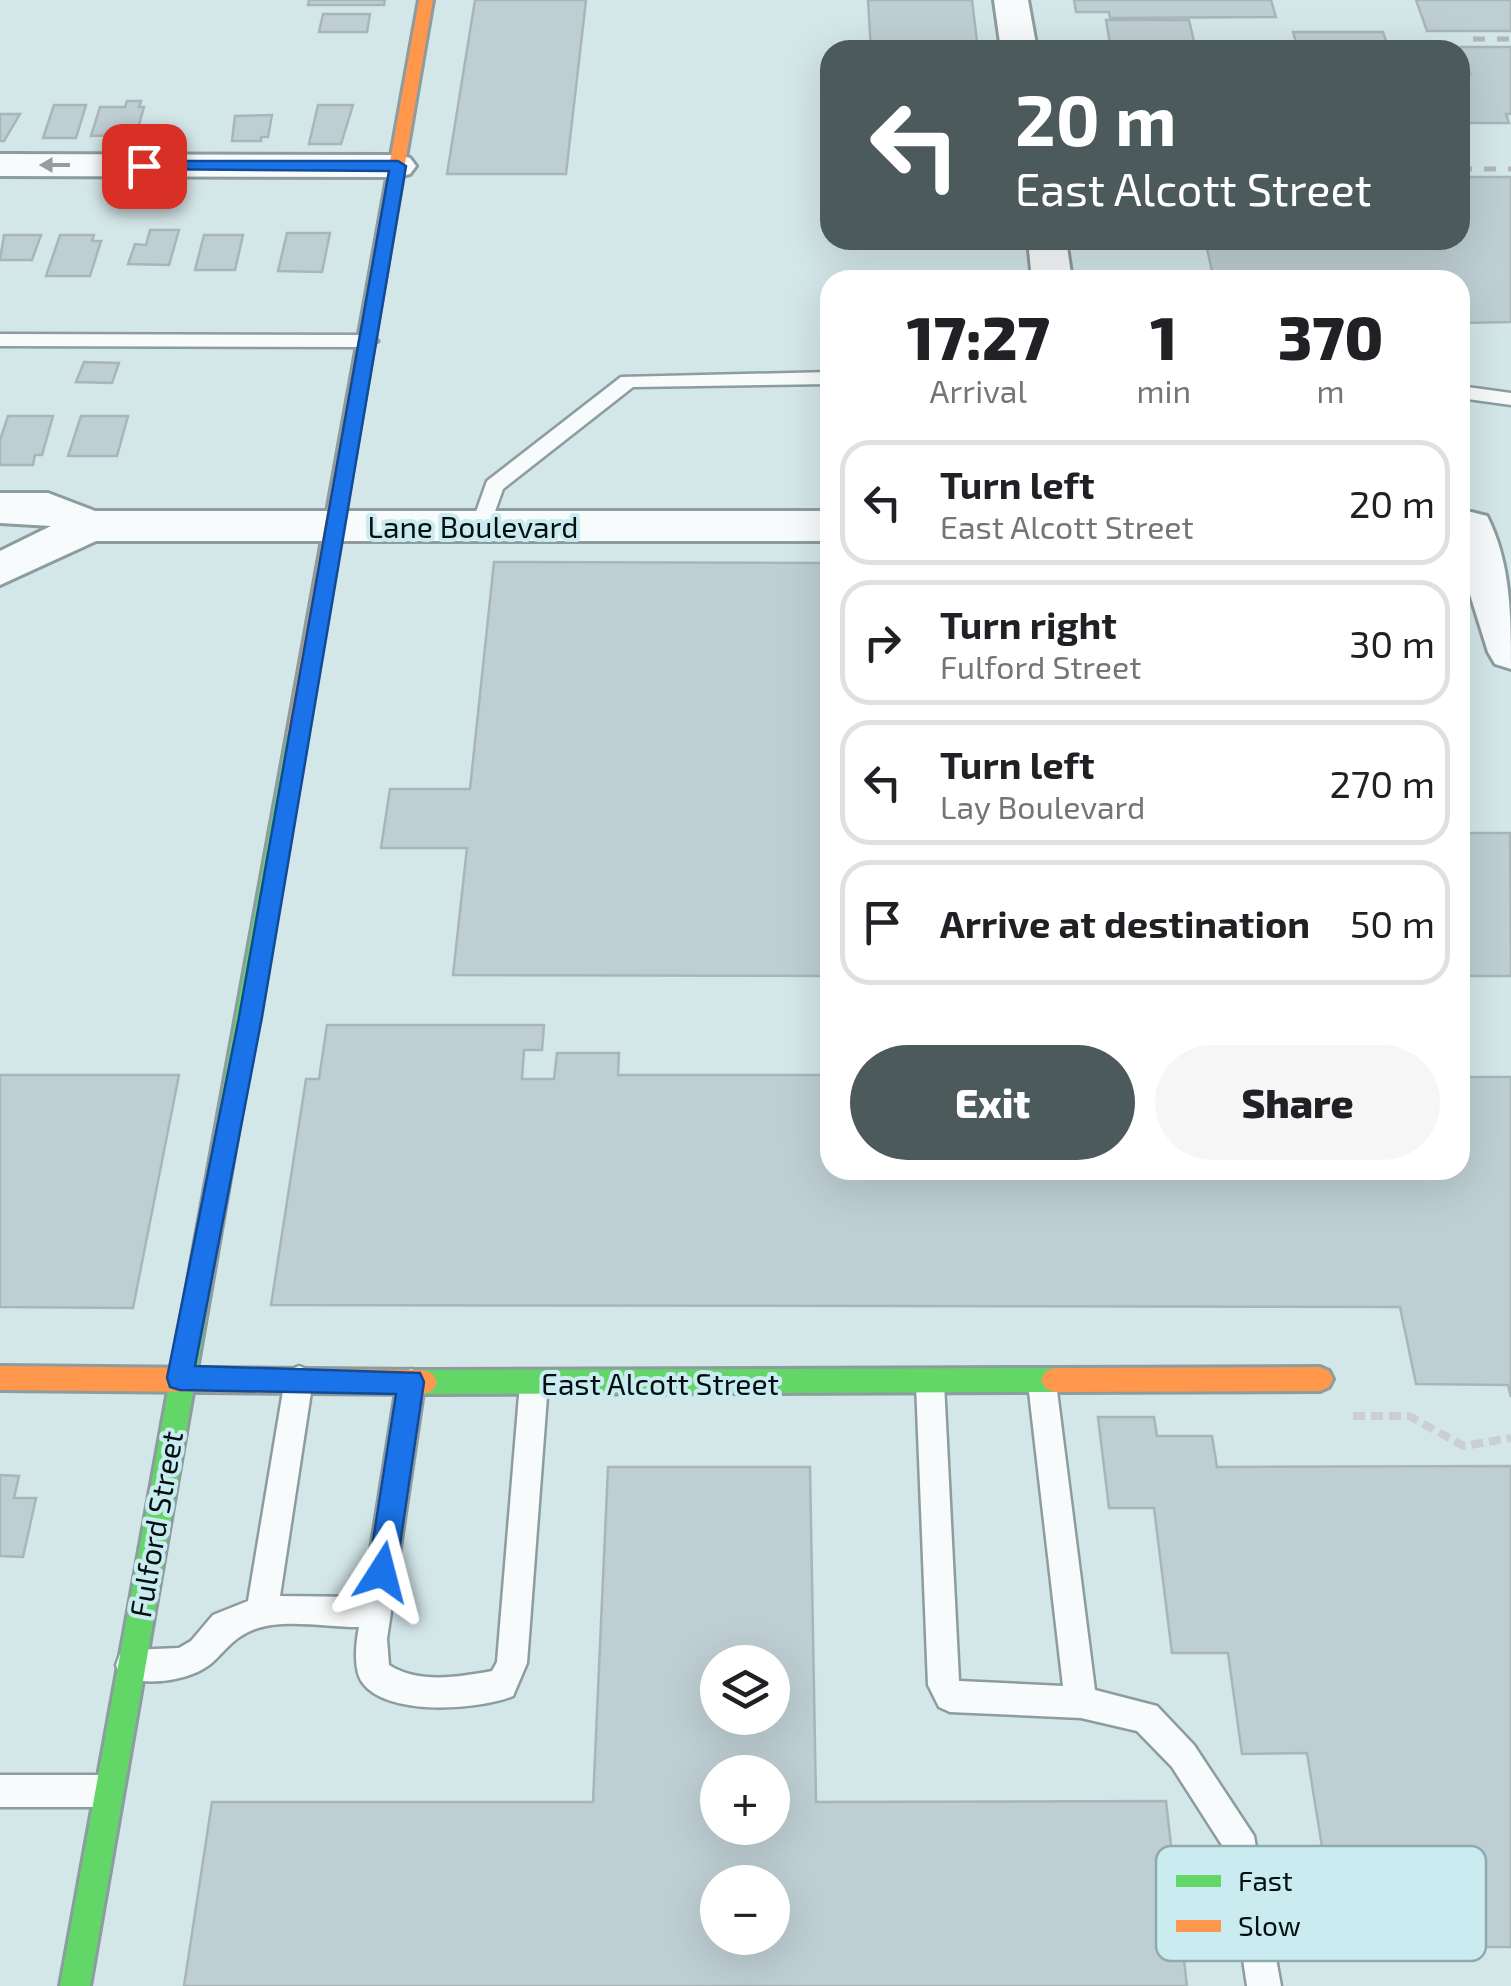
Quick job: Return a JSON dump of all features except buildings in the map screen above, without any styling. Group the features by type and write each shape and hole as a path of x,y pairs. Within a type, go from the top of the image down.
{"street":[{"name":"Fulford Street","path":"75,1986 180,1378 250,1017 426,0"},
{"path":"1011,0 1017,40"},
{"path":"0,165 395,181"},
{"path":"0,194 395,181"},
{"name":"Lane Boulevard","path":"0,508 48,508 90,526 820,526"},
{"path":"12,555 90,526"},
{"path":"1481,527 1511,652"},
{"name":"East Alcott Street","path":"0,1378 534,1384 1320,1380"}],"lane":[{"path":"0,340 368,341"},
{"path":"482,526 494,486 628,381 820,378"},
{"path":"1470,393 1511,399"},
{"path":"262,1611 299,1379"},
{"path":"411,1382 376,1612 374,1674 392,1688 468,1692 502,1685 512,1663 534,1384"},
{"path":"930,1384 944,1685 950,1696 1081,1702 1146,1717 1183,1756 1241,1846"},
{"path":"1042,1384 1081,1702"},
{"path":"131,1665 181,1663 202,1652 224,1626 262,1611 376,1612"},
{"path":"0,1791 109,1792"},
{"path":"1260,1961 1264,1986"}],"path":[{"path":"1348,1416 1407,1415 1450,1445 1492,1446 1511,1438"}],"railway":[{"path":"1473,39 1511,39"},
{"path":"1470,169 1511,169"}],"traffic: fast":[{"path":"75,1986 297,735"},
{"path":"424,1382 1054,1380"}],"traffic: slow":[{"path":"297,735 426,0"},
{"path":"0,1378 424,1382"},
{"path":"1054,1380 1320,1379"}],"route":[{"path":"144,166 398,166 250,1017 180,1378 411,1382 382,1572"}]}
